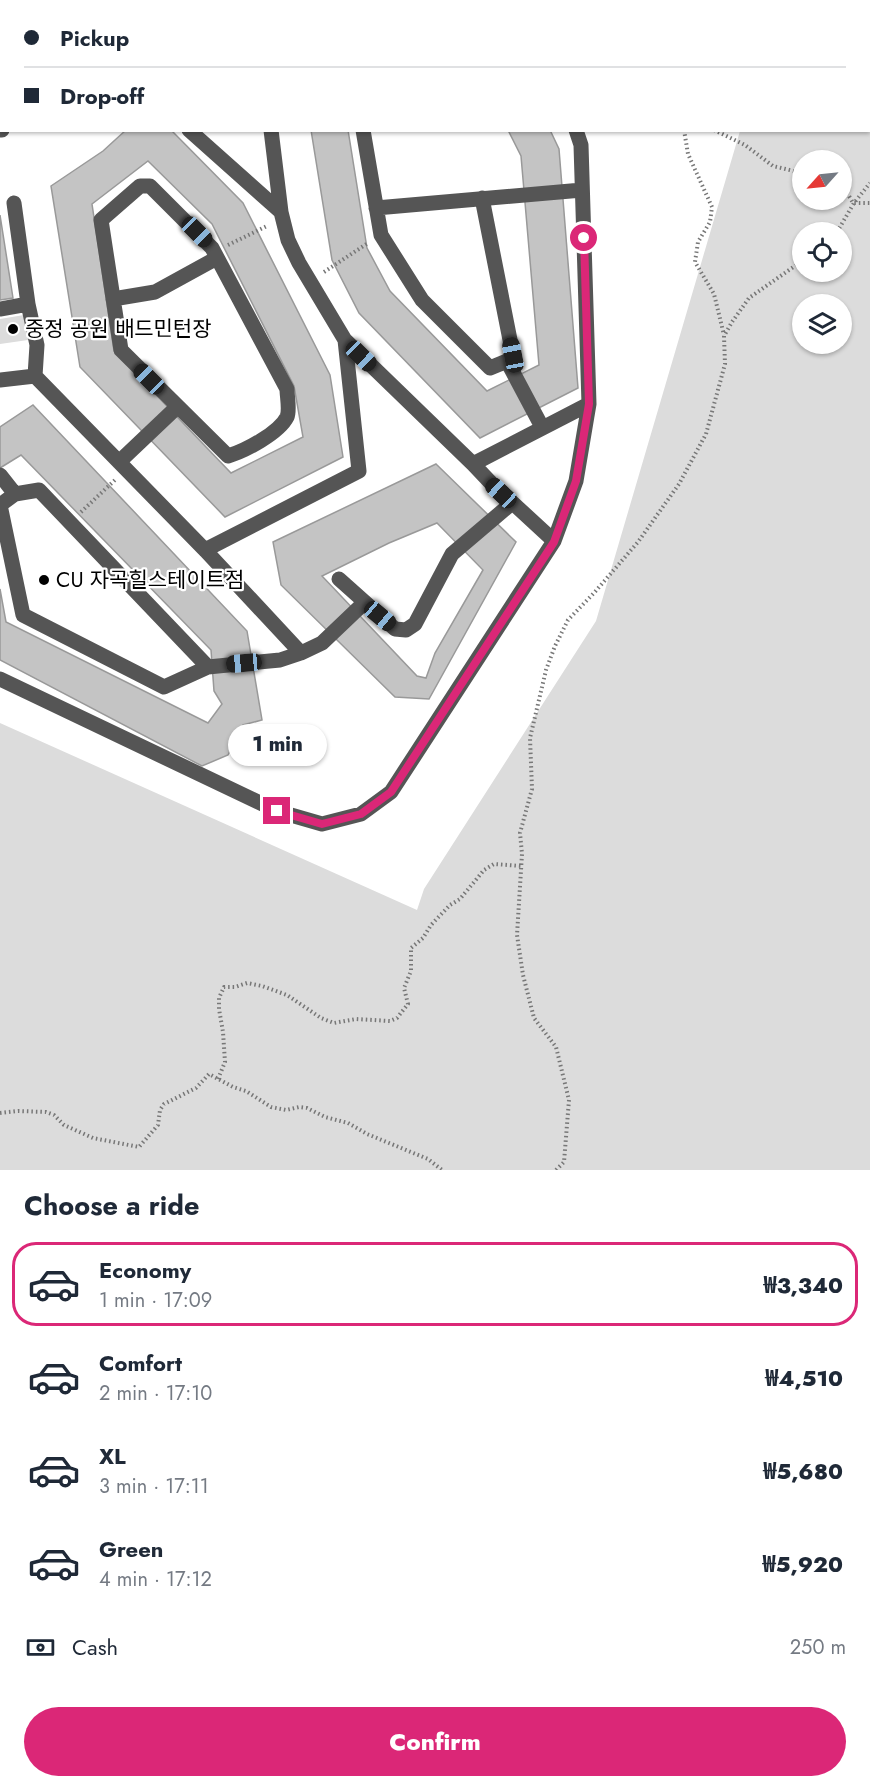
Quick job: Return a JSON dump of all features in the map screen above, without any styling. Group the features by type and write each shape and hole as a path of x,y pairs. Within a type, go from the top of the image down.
{"lane":[{"path":"191,132 281,212"},
{"path":"271,132 281,212 288,240 298,264 345,340 554,542"},
{"path":"363,132 381,235 422,300 490,368 507,361 513,355 482,198"},
{"path":"0,679 277,811 322,824 361,814 391,792 554,542 576,481 589,404 581,145 577,132"},
{"path":"140,186 150,186 212,248 221,253 287,389 288,415 279,428 228,456 121,350 101,220 140,186"},
{"path":"376,208 582,190"},
{"path":"14,203 28,304 37,345 35,376 205,550 301,653"},
{"path":"113,299 155,292 221,253"},
{"path":"0,309 28,304"},
{"path":"205,550 359,471 345,340"},
{"path":"507,361 542,427"},
{"path":"0,380 35,376"},
{"path":"473,464 589,404"},
{"path":"119,462 177,407"},
{"path":"0,475 15,494"},
{"path":"208,667 39,490 15,494 0,505 23,615 164,687 208,667 280,660 301,653 322,643 364,603"},
{"path":"339,579 395,629 406,630 415,624 452,554 512,503"}],"path":[{"path":"556,1170 564,1162 569,1100 556,1047 534,1018 523,975 517,935 522,854 520,833 532,789 530,738 546,670 568,620 645,532 679,484 706,434 725,364 724,336 714,294 695,262 698,242 710,222 712,207 688,154 684,132"},
{"path":"718,132 746,145 774,166 792,170"},
{"path":"843,222 870,183"},
{"path":"854,203 870,204"},
{"path":"221,253 257,230"},
{"path":"334,265 366,244"},
{"path":"724,336 749,298 792,268"},
{"path":"78,514 109,486"},
{"path":"218,1079 225,1062 219,1009 219,998 224,987 235,987 247,983 262,986 287,995 321,1018 334,1023 356,1019 390,1021 397,1018 408,1004 404,988 411,971 411,948 423,938 431,925 450,905 460,899 484,870 494,864 521,866"},
{"path":"0,1113 46,1112 54,1115 64,1125 93,1138 140,1147 158,1125 160,1110 164,1104 196,1088 209,1074 233,1088 246,1091 271,1107 286,1110 307,1108 325,1117 348,1123 367,1134 428,1159 442,1170"}],"shaded area":[{"path":"740,132 870,132 870,1170 0,1170 0,723 417,910 424,889 596,621"},
{"name":"중정 공원 배드민턴장","path":"24,315 28,340 0,344 0,319"}],"building":[{"path":"124,132 173,132 243,203 330,375 343,457 225,517 80,367 51,186 103,151","holes":["148,161 212,224 294,386 303,437 231,473 114,351 92,204"]},
{"path":"311,132 348,132 367,248 390,291 487,391 539,365 521,156 509,132 551,132 559,149 578,388 480,438 359,313 332,260"},
{"path":"0,215 13,298 0,300"},
{"path":"33,405 247,631 262,720 243,725 228,755 202,766 0,660 0,589 6,622 208,723 222,704 214,691 211,650 21,455 0,468 0,427"},
{"path":"436,464 516,542 429,699 395,697 281,585 273,542","holes":["437,523 483,570 435,653 426,678 417,676 322,576 389,543"]}],"place":[{"name":"중정 공원 배드민턴장","path":"13,329"},
{"name":"CU 자곡힐스테이트점","path":"44,580"}],"route":[{"path":"277,811 322,824 361,814 391,792 554,542 576,481 589,404 584,238"}]}
